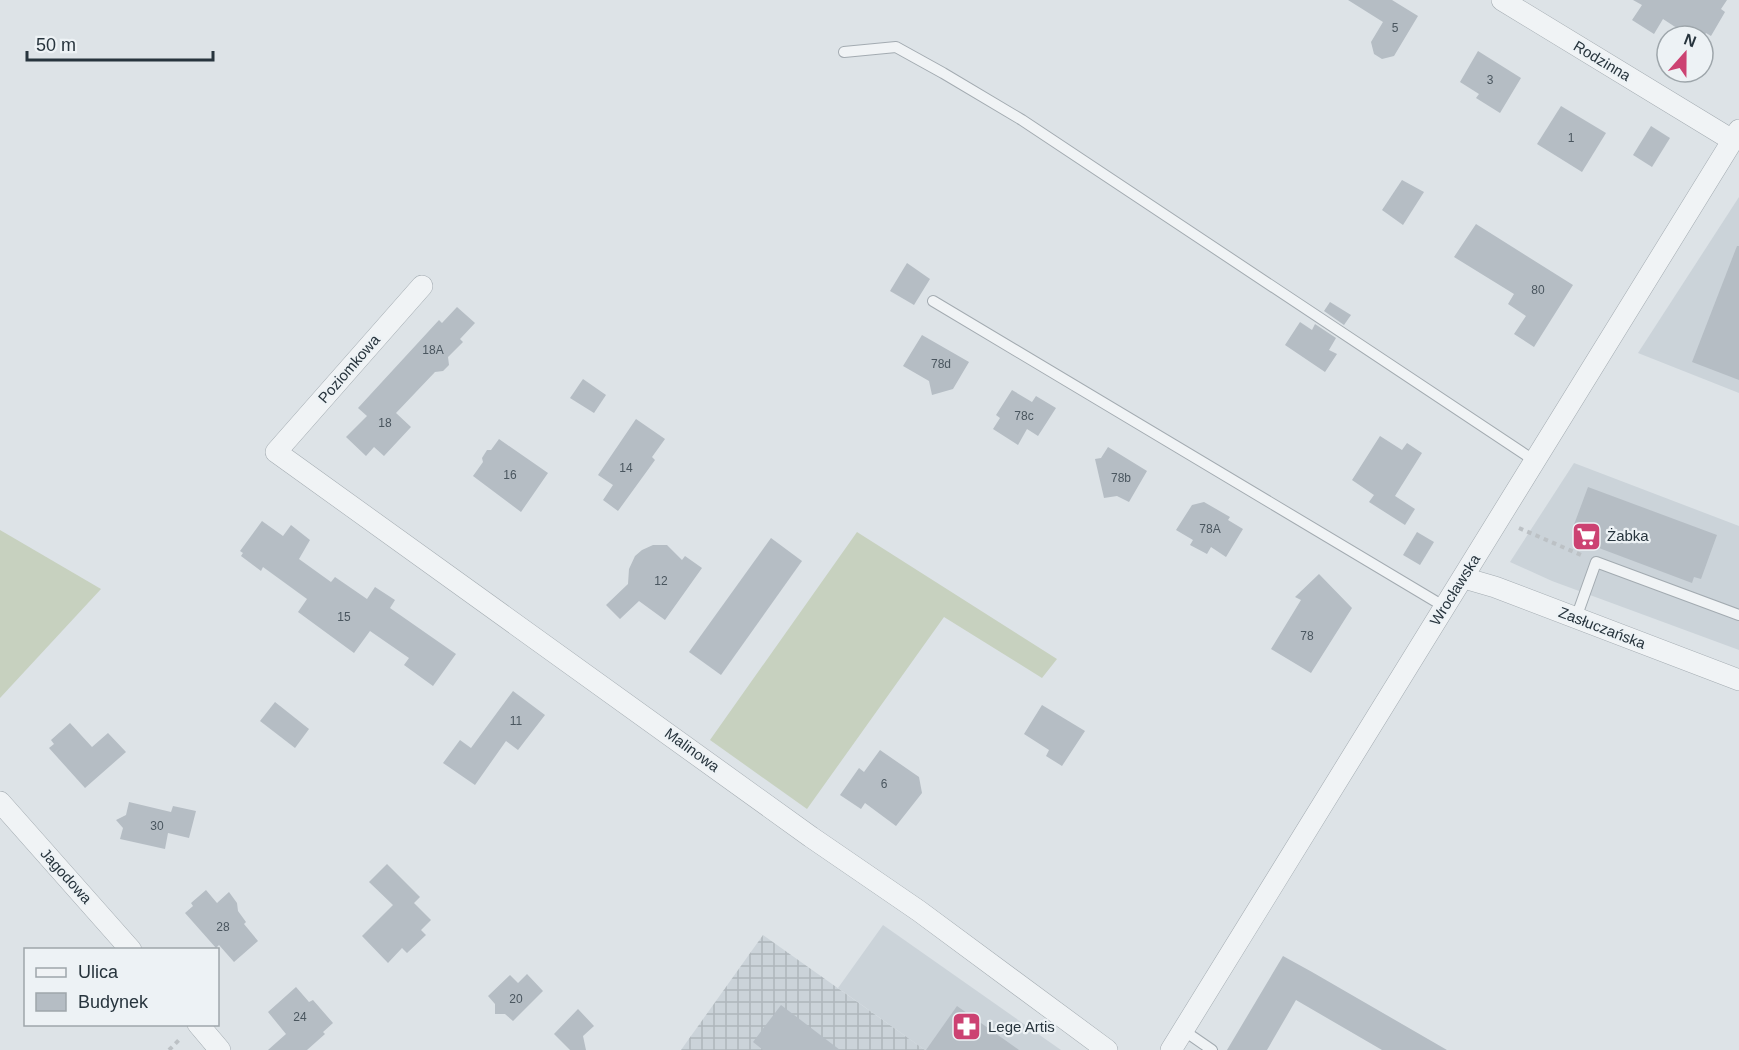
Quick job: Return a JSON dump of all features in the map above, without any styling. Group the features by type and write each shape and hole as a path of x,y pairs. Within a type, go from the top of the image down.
{"street":[{"name":"Rodzinna","path":"1502,0 1736,135"},
{"name":"Wrocławska","path":"1171,1050 1736,135"},
{"name":"Poziomkowa","path":"276,452 422,286"},
{"name":"Malinowa","path":"276,452 811,837 919,912 1107,1050"},
{"name":"Zasłuczańska","path":"1464,578 1495,587 1739,680"},
{"name":"Jagodowa","path":"0,802 129,948"},
{"path":"200,1026 220,1050"}],"lane":[{"path":"844,52 896,47 943,73 1022,120 1535,462"},
{"path":"933,301 1445,607"},
{"path":"1576,618 1596,562 1739,615"},
{"path":"1184,1030 1212,1050"}],"path":[{"path":"1518,528 1596,562"}],"shaded area":[{"path":"1739,197 1739,393 1638,353"},
{"path":"1574,463 1739,526 1739,650 1552,581 1510,562"},
{"path":"883,925 1061,1050 925,1050 838,988"},
{"path":"763,935 925,1050 681,1050"}],"green space":[{"path":"0,530 101,589 0,698"},
{"path":"857,532 1057,659 1042,678 944,617 807,809 710,740"}],"building":[{"path":"1348,0 1392,0 1418,16 1394,56 1382,59 1374,54 1371,42 1383,22"},
{"path":"1633,0 1727,0 1721,9 1725,12 1715,29 1715,24 1671,24 1663,19 1660,24 1655,24 1654,34 1632,20 1642,5"},
{"path":"1478,51 1521,78 1500,113 1476,98 1479,94 1460,82"},
{"path":"1561,106 1606,133 1582,172 1537,144"},
{"path":"1651,126 1670,138 1652,167 1633,155"},
{"path":"1402,180 1424,192 1403,225 1382,210"},
{"path":"1476,224 1573,285 1534,347 1514,334 1526,316 1508,304 1514,294 1454,257"},
{"path":"1737,246 1739,246 1739,380 1692,362"},
{"path":"907,263 930,279 914,305 890,291"},
{"path":"1330,302 1351,315 1344,325 1324,311"},
{"path":"457,307 475,323 460,339 463,342 448,357 449,365 443,371 435,372 396,413 411,427 384,456 374,447 366,456 346,437 367,416 358,408 439,320 442,323"},
{"path":"1300,322 1312,330 1315,324 1336,338 1329,350 1337,354 1325,372 1285,345"},
{"path":"922,335 969,362 953,389 932,395 929,381 903,366"},
{"path":"583,379 606,395 594,413 570,398"},
{"path":"1012,390 1032,402 1036,396 1056,408 1038,436 1027,429 1018,445 993,429 1000,418 996,415"},
{"path":"636,419 665,439 652,457 655,460 618,511 603,500 613,485 598,475"},
{"path":"1380,436 1402,450 1407,443 1422,453 1395,496 1415,509 1405,525 1369,502 1374,495 1352,480"},
{"path":"499,439 548,473 521,512 473,476 483,462 482,458 487,450 491,450"},
{"path":"1108,447 1147,471 1129,502 1117,496 1104,498 1095,459 1101,458"},
{"path":"1588,487 1717,535 1701,579 1694,577 1692,583 1575,539 1578,532 1572,530"},
{"path":"1204,502 1230,517 1228,520 1243,529 1226,557 1211,547 1207,554 1190,545 1193,540 1176,530 1192,505"},
{"path":"262,521 283,536 291,525 310,540 299,559 331,582 335,577 367,599 375,587 395,600 390,608 456,654 433,686 404,665 409,658 370,631 354,653 298,612 307,599 263,567 261,571 241,556 243,553 240,551"},
{"path":"1417,532 1434,542 1420,565 1403,555"},
{"path":"771,538 802,561 721,675 689,652"},
{"path":"653,545 667,545 682,560 685,556 702,568 665,620 639,601 620,619 606,605 628,584 629,569 635,556"},
{"path":"1319,574 1352,608 1311,673 1271,649 1301,600 1295,597"},
{"path":"513,691 545,715 518,750 506,741 475,785 443,763 460,740 471,748"},
{"path":"275,702 309,729 295,748 260,721"},
{"path":"1042,705 1085,731 1062,766 1046,756 1049,750 1024,734"},
{"path":"70,723 92,747 108,733 126,752 85,788 49,748 54,744 51,740"},
{"path":"880,750 919,777 922,793 896,826 865,803 861,809 840,795 859,768 864,772"},
{"path":"129,802 171,812 173,806 196,811 189,838 168,833 165,849 120,839 123,828 116,820 126,815"},
{"path":"387,864 420,897 414,903 431,920 421,930 426,935 407,953 402,948 388,963 362,936 393,905 369,882"},
{"path":"206,890 217,903 229,892 246,922 244,924 258,941 234,962 219,945 216,948 185,913 193,906 191,903"},
{"path":"1283,956 1447,1050 1382,1050 1296,1000 1267,1050 1227,1050"},
{"path":"527,974 543,991 513,1021 505,1014 495,1014 495,1004 488,996 510,975 518,983"},
{"path":"296,987 309,1002 313,1000 333,1023 323,1032 325,1034 307,1050 268,1050 286,1034 268,1012"},
{"path":"781,1005 840,1050 763,1050 753,1042"},
{"path":"957,1006 1019,1050 926,1050"},
{"path":"578,1009 594,1026 583,1036 586,1050 570,1050 554,1034"}],"place":[{"name":"Żabka","path":"1586,536"},
{"name":"Lege Artis","path":"967,1027"}]}
